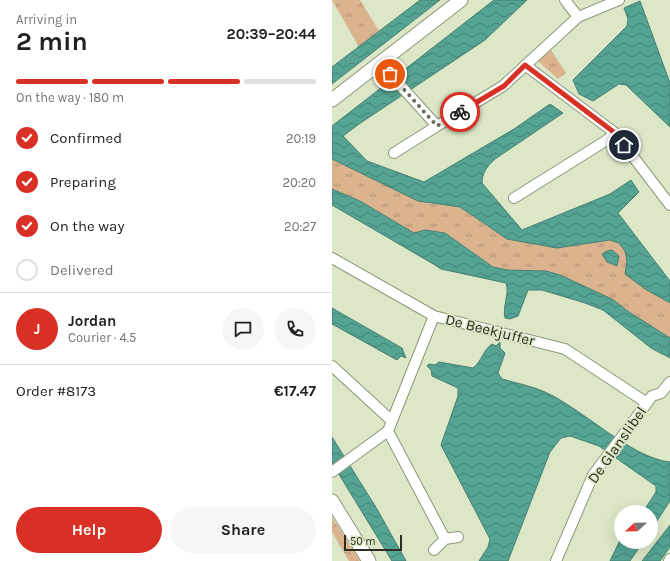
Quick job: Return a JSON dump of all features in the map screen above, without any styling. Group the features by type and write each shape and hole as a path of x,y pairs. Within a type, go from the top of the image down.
{"main road":[{"path":"332,100 461,0"},
{"path":"332,501 369,561"}],"street":[{"path":"565,0 578,17"},
{"path":"394,153 504,86 578,17 619,0"},
{"path":"380,63 437,126"},
{"path":"525,65 615,133 670,205"},
{"path":"514,198 607,140 615,133"},
{"name":"De Beekjuffer","path":"332,258 434,316 565,348 647,403"},
{"path":"332,472 390,426 434,316"},
{"path":"332,366 390,426 445,539"},
{"name":"De Glanslibel","path":"556,561 593,475 652,396 661,393 670,382"},
{"path":"434,550 445,539 458,537"}],"green space":[{"path":"332,0 360,0 379,31 359,47"},
{"path":"551,50 566,73 558,79 538,61"},
{"path":"332,159 426,203 460,207 488,227 557,248 610,240 619,243 625,251 627,261 625,274 670,303 670,338 629,312 612,299 560,275 546,271 507,270 493,267 445,233 425,230 414,233 360,201 332,189"},
{"path":"332,517 360,561 349,561 332,532"}],"water":[{"path":"420,0 440,0 332,84 332,67"},
{"path":"494,0 527,0 485,40 343,136 367,161 424,182 514,129 550,104 563,113 495,159 486,170 482,183 522,230 610,194 631,180 639,192 618,213 670,281 670,303 645,289 625,274 627,261 625,251 619,243 610,240 557,248 507,239 460,207 418,201 332,159 332,126"},
{"path":"640,1 670,83 670,127 626,85 619,84 593,101 579,94 573,80 627,26 628,19 624,8"},
{"path":"332,189 360,201 414,233 425,230 445,233 493,267 507,270 546,271 560,275 612,299 629,312 670,338 670,358 651,348 603,310 542,290 528,290 518,316 510,319 505,318 504,309 507,292 506,283 441,269 332,205"},
{"path":"612,250 619,256 617,266 607,262 602,254"},
{"path":"332,308 402,348 406,358 401,356 397,360 332,324"},
{"path":"500,342 500,348 505,353 498,373 502,379 545,392 560,400 623,443 639,452 655,459 670,462 670,501 658,519 658,505 648,505 656,492 656,486 599,446 570,436 561,438 550,452 508,561 479,561 488,547 490,539 441,445 458,396 458,388 432,376 431,370 427,366 429,364 435,365 439,362 473,368 489,346 492,344 496,346"},
{"path":"332,437 377,509 406,561 392,561 332,463"},
{"path":"670,525 670,547 660,561 642,561 651,549 658,549 658,540"},
{"path":"616,549 638,549 630,561 610,561"}],"way so far":[{"path":"390,74 437,126 460,112"}],"route":[{"path":"460,112 504,86 525,65 615,133 624,145"}]}
